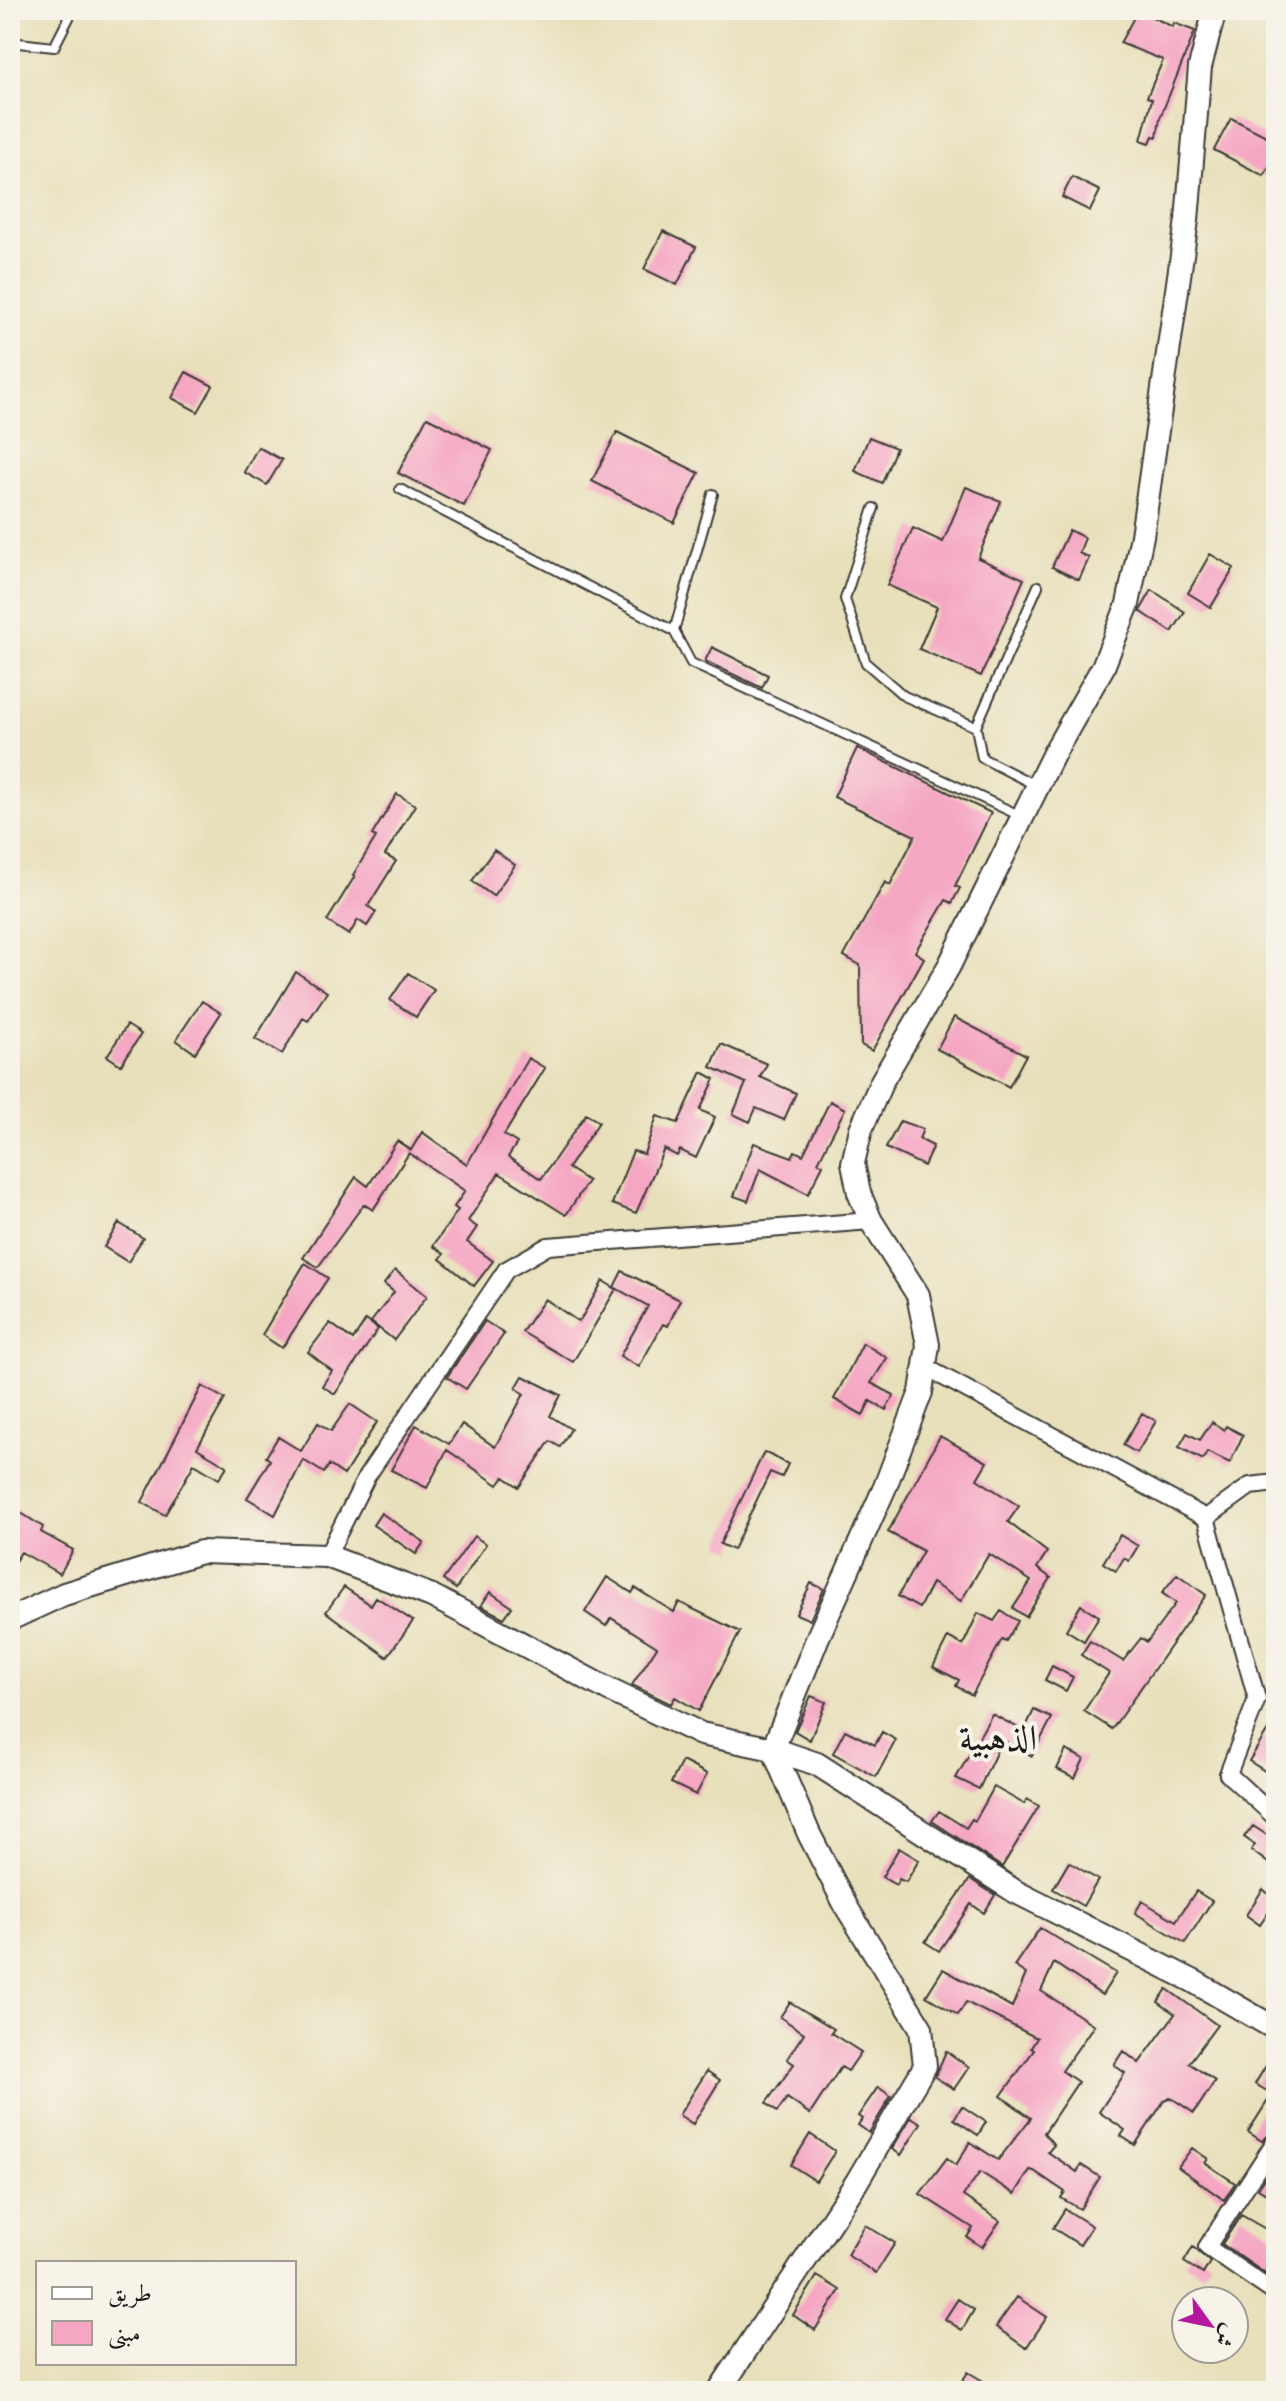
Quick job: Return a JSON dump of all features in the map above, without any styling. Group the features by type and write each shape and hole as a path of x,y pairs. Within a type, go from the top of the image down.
{"street":[{"path":"719,2391 856,2183 925,2066 921,2028 841,1896 809,1834 773,1749 818,1637 885,1487 921,1392 925,1367 928,1345 918,1295 871,1221 859,1193 853,1163 861,1129 882,1081 949,966 1038,787 1103,667 1128,604 1142,536 1187,220 1200,67 1215,10"},
{"path":"327,1556 367,1476 506,1270 548,1246 871,1221"},
{"path":"925,1367 1206,1518 1257,1699 1228,1774 1276,1818"},
{"path":"1206,1518 1250,1486 1276,1483"},
{"path":"10,1619 64,1594 201,1552 327,1556 432,1596 609,1690 701,1734 773,1749 817,1764 1016,1892 1193,1981 1276,2027"},
{"path":"1276,2140 1207,2247 1276,2294"}],"lane":[{"path":"10,42 54,47 73,10"},
{"path":"400,489 674,631 691,663 1023,817"},
{"path":"674,631 713,494"},
{"path":"874,508 845,599 866,663 904,696 976,727"},
{"path":"1038,586 976,727 982,758 1038,787"}],"building":[{"path":"1138,10 1173,27 1174,23 1195,31 1160,118 1157,137 1153,136 1150,143 1141,140 1152,99 1147,97 1163,60 1120,43"},
{"path":"1231,118 1276,141 1276,154 1264,176 1214,150"},
{"path":"1072,177 1100,191 1090,211 1062,197"},
{"path":"663,231 696,247 677,285 644,269"},
{"path":"186,372 213,386 198,412 172,398"},
{"path":"427,417 492,450 464,506 398,473"},
{"path":"617,432 699,473 674,523 592,481"},
{"path":"869,437 896,448 882,483 855,471"},
{"path":"258,447 282,460 267,485 244,472"},
{"path":"966,487 1001,501 978,558 1024,579 981,676 919,649 937,607 887,585 913,528 943,542"},
{"path":"1069,530 1085,538 1079,553 1089,558 1079,580 1052,567"},
{"path":"1210,554 1234,568 1211,607 1188,593"},
{"path":"1152,590 1185,612 1172,632 1140,611"},
{"path":"712,647 768,675 762,688 705,661"},
{"path":"857,748 991,813 955,886 960,888 952,903 946,900 915,952 924,958 872,1051 861,1045 860,965 844,956 885,882 890,885 915,836 834,797"},
{"path":"397,794 415,805 385,855 396,861 368,906 376,912 367,926 358,920 349,935 327,921 355,876 376,837 372,835"},
{"path":"494,850 515,865 493,896 472,881"},
{"path":"296,972 327,992 308,1021 303,1018 282,1054 255,1039"},
{"path":"408,973 434,990 416,1017 390,1000"},
{"path":"202,1001 221,1013 195,1053 176,1040"},
{"path":"954,1017 1026,1055 1009,1087 937,1049"},
{"path":"127,1025 141,1034 121,1065 107,1056"},
{"path":"721,1044 767,1064 760,1077 796,1093 784,1120 756,1108 750,1122 733,1114 746,1083 711,1067"},
{"path":"528,1058 545,1068 504,1135 517,1143 508,1157 541,1179 586,1114 599,1122 568,1168 588,1181 566,1215 499,1173 468,1221 477,1227 467,1242 493,1261 474,1286 440,1259 444,1254 433,1246 458,1210 454,1207 465,1191 409,1153 373,1210 364,1204 318,1267 303,1258 356,1177 368,1186 397,1141 411,1150 422,1132 467,1164"},
{"path":"702,1072 715,1079 700,1110 715,1117 696,1158 680,1150 677,1156 664,1149 636,1213 612,1204 633,1151 644,1154 657,1116 678,1123"},
{"path":"830,1101 845,1109 818,1162 823,1165 808,1194 760,1169 748,1201 734,1196 754,1143 792,1157 795,1151 803,1155"},
{"path":"900,1121 923,1129 919,1139 933,1146 924,1166 886,1148"},
{"path":"119,1223 143,1238 128,1262 104,1247"},
{"path":"305,1263 328,1278 282,1348 262,1335"},
{"path":"395,1270 427,1296 394,1340 371,1322 394,1292 384,1284"},
{"path":"622,1271 680,1300 668,1326 663,1324 639,1367 620,1356 648,1306 614,1287"},
{"path":"603,1281 616,1289 573,1362 522,1332 545,1299 579,1322"},
{"path":"366,1320 378,1329 335,1394 322,1386 332,1371 308,1352 330,1323 353,1340"},
{"path":"485,1321 504,1334 466,1389 447,1377"},
{"path":"863,1343 887,1358 871,1383 894,1395 886,1410 870,1401 863,1415 834,1399"},
{"path":"523,1376 561,1395 550,1416 571,1429 560,1447 550,1441 519,1487 504,1477 498,1485 447,1450 427,1488 391,1470 416,1425 449,1444 462,1424 495,1447 524,1394 516,1388"},
{"path":"202,1386 225,1399 197,1448 227,1466 219,1479 194,1464 165,1515 142,1502"},
{"path":"350,1404 377,1422 344,1475 329,1465 324,1473 303,1460 275,1515 247,1498 270,1460 266,1457 278,1437 301,1451 318,1423 331,1431"},
{"path":"1142,1413 1156,1421 1137,1453 1123,1445"},
{"path":"1212,1422 1224,1430 1226,1426 1243,1435 1230,1463 1207,1452 1203,1460 1179,1447 1187,1433 1200,1440"},
{"path":"940,1436 987,1462 977,1479 1019,1506 1008,1522 1047,1552 1037,1568 1051,1578 1026,1617 1013,1608 1031,1581 989,1554 961,1601 932,1583 919,1608 898,1596 923,1551 888,1532"},
{"path":"764,1452 788,1464 782,1477 770,1472 733,1550 720,1544"},
{"path":"10,1506 43,1527 41,1532 73,1550 60,1574 21,1552 10,1569"},
{"path":"381,1513 424,1542 416,1554 373,1525"},
{"path":"1120,1535 1138,1546 1129,1561 1124,1558 1116,1571 1103,1563"},
{"path":"474,1536 486,1544 456,1589 443,1580"},
{"path":"1177,1574 1206,1595 1112,1729 1084,1711 1109,1673 1081,1655 1090,1641 1123,1661 1141,1638 1147,1642 1176,1603 1162,1593"},
{"path":"607,1577 632,1593 635,1588 674,1612 679,1602 740,1632 699,1711 675,1697 671,1704 632,1685 657,1647 611,1618 606,1626 585,1612"},
{"path":"811,1583 824,1589 810,1620 796,1614"},
{"path":"344,1587 371,1605 376,1597 413,1621 387,1657 326,1612"},
{"path":"490,1592 512,1607 504,1618 481,1606"},
{"path":"1081,1605 1099,1616 1084,1641 1066,1630"},
{"path":"1001,1611 1018,1621 1006,1641 1002,1639 972,1695 956,1686 959,1680 933,1667 948,1637 963,1645 978,1613 994,1621"},
{"path":"1052,1666 1073,1677 1066,1691 1045,1680"},
{"path":"811,1696 826,1702 810,1740 795,1731"},
{"path":"1034,1710 1052,1718 1032,1756 1002,1740 979,1789 956,1778 992,1714 1024,1731"},
{"path":"1276,1717 1276,1753 1265,1771 1249,1761"},
{"path":"845,1730 875,1745 882,1732 896,1740 876,1777 833,1753"},
{"path":"1066,1750 1084,1759 1075,1778 1057,1769"},
{"path":"682,1761 707,1774 696,1795 671,1783"},
{"path":"994,1787 1024,1804 1027,1799 1039,1806 1002,1867 932,1821 939,1811 966,1828 972,1819 975,1821"},
{"path":"1253,1826 1276,1841 1276,1869 1251,1850 1255,1845 1244,1837"},
{"path":"899,1848 919,1860 906,1882 899,1879 896,1885 882,1877"},
{"path":"1069,1862 1098,1880 1083,1906 1053,1889"},
{"path":"970,1879 995,1895 984,1913 971,1904 939,1951 925,1942"},
{"path":"1263,1889 1276,1901 1260,1925 1246,1915"},
{"path":"1196,1891 1212,1901 1185,1943 1135,1913 1142,1901 1176,1921"},
{"path":"1040,1928 1116,1973 1102,1995 1054,1963 1041,1991 1094,2025 1062,2071 1078,2082 1044,2133 1054,2145 1048,2152 1077,2172 1081,2165 1100,2177 1080,2209 1061,2198 1065,2192 1034,2171 1030,2170 1015,2194 980,2172 963,2196 1000,2221 982,2247 967,2237 973,2228 920,2194 947,2158 956,2165 970,2142 998,2160 1031,2118 1001,2096 1034,2050 1031,2048 1037,2038 966,2002 958,2015 926,1996 943,1969 1012,2007 1026,1974 1014,1966"},
{"path":"1167,1989 1217,2025 1189,2063 1215,2081 1194,2113 1170,2097 1164,2101 1135,2145 1121,2136 1125,2130 1099,2112 1125,2073 1114,2065 1123,2051 1139,2063 1175,2014 1158,2002"},
{"path":"790,2002 834,2029 831,2033 861,2052 848,2071 841,2067 810,2114 787,2098 777,2112 766,2103 794,2064 787,2059 804,2033 780,2017"},
{"path":"1276,2049 1276,2129 1262,2141 1248,2132 1272,2094 1255,2084"},
{"path":"946,2051 969,2067 954,2089 935,2077"},
{"path":"707,2071 720,2080 693,2124 679,2115"},
{"path":"878,2087 891,2096 869,2133 858,2125 862,2119 858,2116"},
{"path":"962,2106 986,2122 978,2135 954,2119"},
{"path":"911,2117 921,2123 901,2155 892,2149"},
{"path":"810,2134 835,2151 816,2181 791,2165"},
{"path":"1192,2148 1208,2159 1205,2163 1235,2183 1224,2200 1178,2167"},
{"path":"1276,2160 1276,2200 1258,2189"},
{"path":"1065,2209 1092,2226 1080,2245 1053,2228"},
{"path":"1241,2215 1276,2235 1273,2279 1222,2244"},
{"path":"865,2225 895,2243 876,2273 847,2255"},
{"path":"1193,2247 1210,2262 1203,2274 1184,2262"},
{"path":"817,2276 840,2290 815,2330 793,2315"},
{"path":"1017,2297 1047,2317 1026,2348 996,2327"},
{"path":"958,2299 974,2310 962,2330 945,2319"},
{"path":"968,2372 1000,2391 956,2391"}],"district":[{"name":"الذهبية","path":"998,1737"}]}
